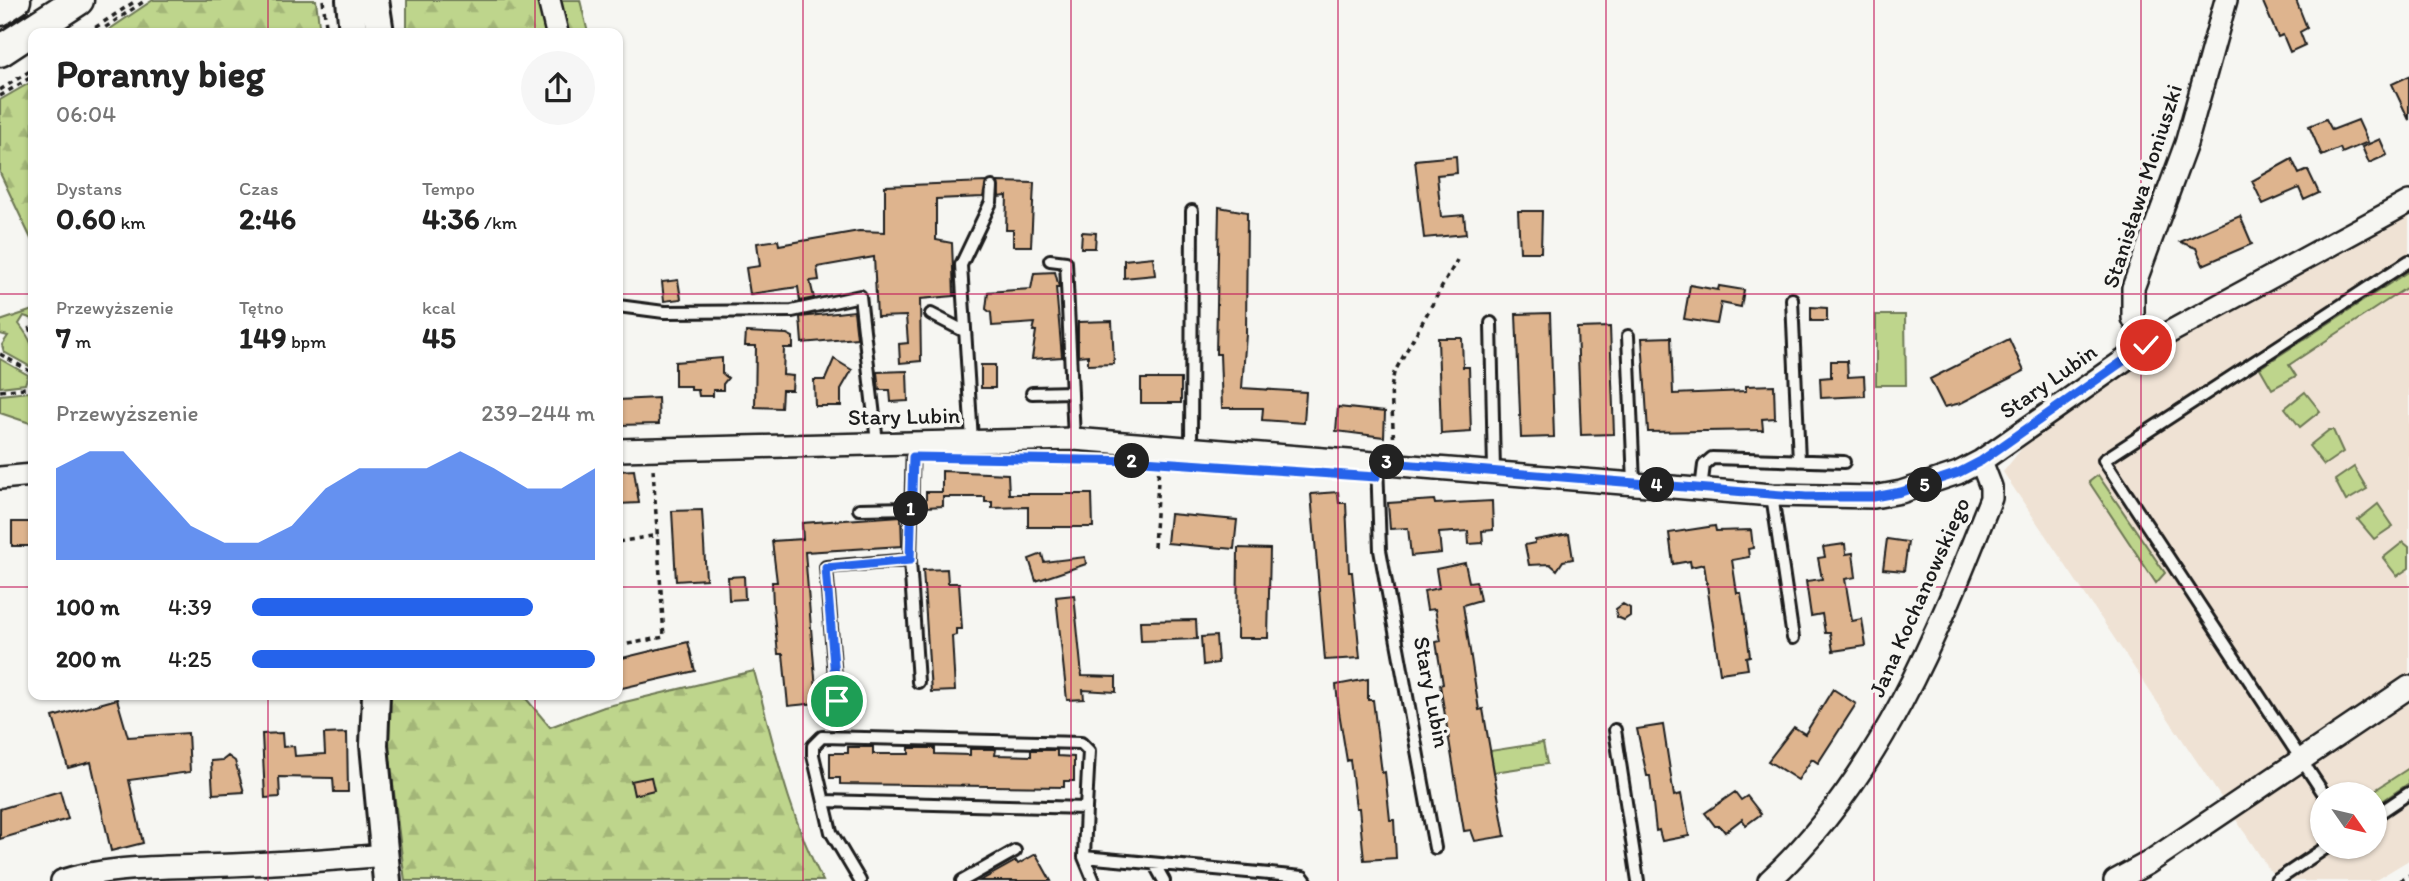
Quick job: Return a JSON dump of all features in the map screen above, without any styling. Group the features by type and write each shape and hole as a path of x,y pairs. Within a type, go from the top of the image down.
{"main road":[{"path":"0,10 15,0"},
{"path":"35,28 78,0"},
{"path":"0,51 28,33"}],"street":[{"path":"350,0 353,28"},
{"path":"375,0 379,28"},
{"path":"549,0 556,28"},
{"name":"Stanisława Moniuszki","path":"2146,345 2133,318 2133,288 2186,144 2226,0"},
{"name":"Stary Lubin","path":"623,450 1074,439 1157,457 1191,447 1772,495 1874,497 1937,481 1981,461 2146,345 2409,202"},
{"name":"Jana Kochanowskiego","path":"1769,881 1807,841 1852,782 1908,695 1931,646 1991,498 1991,487 1981,461"},
{"path":"0,478 28,475"},
{"path":"2115,881 2148,863 2409,687"},
{"path":"68,880 83,874 145,869 331,861 385,868 374,745 376,700"},
{"path":"2133,881 2148,863"}],"lane":[{"path":"972,440 961,265 991,202 992,187"},
{"path":"1191,447 1192,211"},
{"path":"1050,260 1066,262 1074,439"},
{"path":"2316,782 2105,460 2409,261"},
{"path":"623,307 664,312 792,311 860,296 877,442"},
{"path":"1792,299 1799,461"},
{"path":"931,314 964,331"},
{"path":"1491,323 1494,471"},
{"path":"1628,336 1634,484"},
{"path":"1032,393 1072,392"},
{"path":"913,441 910,560 919,682"},
{"path":"1701,489 1704,465 1713,458 1844,462"},
{"name":"Stary Lubin","path":"1385,462 1380,550 1435,848"},
{"path":"1772,495 1793,638"},
{"path":"859,509 911,508"},
{"path":"837,701 826,568 910,560"},
{"path":"1615,730 1638,881"},
{"path":"860,881 831,832 813,755 813,746 822,737 1081,743 1089,751 1084,858 1094,881"},
{"path":"2387,808 2409,793"},
{"path":"824,801 1086,808"},
{"path":"962,881 1015,851"},
{"path":"1084,858 1303,877 1306,881"},
{"path":"2276,881 2310,858"},
{"path":"1155,864 1164,881"}],"path":[{"path":"95,28 137,0"},
{"path":"104,28 146,0"},
{"path":"323,0 326,28"},
{"path":"0,90 28,72"},
{"path":"0,96 28,79"},
{"path":"1385,462 1394,373 1457,260"},
{"path":"0,355 28,372"},
{"path":"0,391 28,388"},
{"path":"623,645 664,637 652,449"},
{"path":"1154,547 1157,457"},
{"path":"623,541 658,534"},
{"path":"2400,881 2409,876"}],"shaded area":[{"path":"2409,215 2409,860 2374,881 2277,881 2003,472 2023,447 2170,343"}],"green space":[{"path":"153,0 316,0 319,28 111,28"},
{"path":"407,0 580,0 587,28 407,28"},
{"path":"28,84 28,232 0,173 0,100"},
{"path":"2409,271 2409,286 2289,365 2296,376 2272,389 2260,368"},
{"path":"28,312 28,317 24,316 19,324 28,338 28,365 4,352 2,345 8,336 0,334 0,321"},
{"path":"1876,315 1905,315 1906,385 1876,385"},
{"path":"0,359 28,375 25,384 0,387"},
{"path":"28,392 28,422 0,413 0,395"},
{"path":"2305,392 2320,411 2300,427 2285,408"},
{"path":"2329,430 2333,430 2343,452 2324,465 2309,446"},
{"path":"2354,467 2367,489 2346,501 2335,480"},
{"path":"2098,475 2165,573 2156,583 2089,482"},
{"path":"2378,504 2393,526 2374,539 2358,520"},
{"path":"2403,542 2409,547 2409,568 2397,576 2383,558"},
{"path":"754,671 791,805 823,881 405,881 388,744 390,700 527,700 550,727 604,707"},
{"path":"1543,743 1547,764 1494,772 1490,751"},
{"path":"2409,768 2409,783 2387,798 2387,782"}],"building":[{"path":"2262,0 2296,0 2307,28 2300,32 2305,45 2290,52 2283,35 2278,37"},
{"path":"2409,76 2409,120 2392,84"},
{"path":"2326,119 2332,130 2358,120 2368,142 2342,153 2340,148 2322,156 2309,126"},
{"path":"2380,139 2387,155 2369,163 2362,147"},
{"path":"1456,156 1457,173 1437,175 1441,217 1464,215 1466,234 1424,238 1415,160"},
{"path":"2292,159 2299,174 2308,170 2319,193 2304,200 2299,188 2263,204 2252,181"},
{"path":"986,182 983,197 936,199 936,240 952,243 954,296 920,299 921,361 900,363 899,344 908,343 906,316 877,317 874,257 817,267 819,280 810,281 814,298 800,301 798,287 750,294 746,268 760,266 757,243 778,240 779,245 859,231 885,232 885,186"},
{"path":"998,182 1034,183 1031,246 1013,246 1013,230 1006,230 1007,196 999,197"},
{"path":"1219,207 1247,212 1246,334 1242,388 1306,392 1304,423 1262,420 1263,408 1222,408 1220,354 1216,354"},
{"path":"1518,211 1542,211 1541,252 1520,252"},
{"path":"2240,216 2252,244 2203,265 2196,248 2180,242"},
{"path":"1082,232 1096,233 1095,248 1081,248"},
{"path":"1153,257 1155,275 1124,278 1124,260"},
{"path":"1055,272 1059,287 1056,287 1062,357 1032,359 1035,323 992,326 991,313 986,309 988,292 1031,289 1034,273"},
{"path":"678,280 681,299 664,301 662,282"},
{"path":"1690,285 1718,290 1719,286 1744,290 1741,307 1721,303 1717,324 1684,319"},
{"path":"1811,307 1827,308 1827,321 1811,321"},
{"path":"854,311 857,338 802,343 800,317"},
{"path":"1550,313 1554,437 1521,438 1516,314"},
{"path":"1112,321 1114,364 1088,365 1088,355 1078,356 1078,322"},
{"path":"1610,327 1614,434 1581,435 1577,328"},
{"path":"746,332 787,334 793,337 793,348 784,348 783,375 793,376 792,390 782,390 781,408 755,407 756,346 745,346"},
{"path":"1671,337 1673,394 1746,391 1746,386 1774,385 1775,418 1762,419 1763,430 1648,432 1642,338"},
{"path":"1438,338 1462,338 1463,367 1469,367 1471,432 1441,434"},
{"path":"2009,339 2024,371 1961,403 1944,407 1930,379"},
{"path":"722,358 722,373 728,378 723,384 723,390 713,390 713,396 699,396 698,390 691,390 691,386 675,386 675,362"},
{"path":"834,359 852,370 841,389 841,406 815,406 814,380 825,380"},
{"path":"1831,361 1847,361 1848,377 1864,376 1865,396 1821,398 1820,378 1831,377"},
{"path":"981,365 995,365 995,388 981,388"},
{"path":"907,371 908,401 891,402 890,390 879,390 877,372"},
{"path":"1141,379 1181,379 1181,403 1141,403"},
{"path":"658,398 659,424 623,425 623,400"},
{"path":"1338,407 1385,412 1384,437 1336,431"},
{"path":"634,470 639,503 623,504 623,471"},
{"path":"942,471 1008,474 1009,494 1092,494 1093,527 1028,527 1028,507 992,508 992,502 985,502 985,497 943,497 943,506 926,507 926,492 942,492"},
{"path":"1338,492 1339,503 1346,503 1349,572 1352,572 1360,658 1325,660 1311,494"},
{"path":"1434,500 1435,504 1492,501 1493,530 1482,531 1483,543 1469,544 1468,531 1439,533 1441,553 1411,556 1408,528 1390,529 1388,503"},
{"path":"702,510 706,579 676,581 672,511"},
{"path":"1170,514 1237,520 1234,549 1167,543"},
{"path":"901,516 902,546 805,552 817,703 788,706 783,654 778,654 773,605 772,582 777,582 772,541 803,539 802,523"},
{"path":"12,522 28,522 28,546 12,546"},
{"path":"1715,526 1716,531 1751,530 1753,548 1748,549 1749,557 1732,560 1737,593 1741,593 1744,612 1750,656 1746,657 1748,669 1720,673 1704,564 1691,567 1690,561 1673,564 1669,533"},
{"path":"1569,534 1573,559 1563,561 1557,570 1550,564 1529,565 1525,545 1535,543 1535,540"},
{"path":"1887,539 1908,542 1904,571 1883,569"},
{"path":"1845,544 1846,554 1853,553 1856,577 1845,579 1852,621 1862,619 1866,646 1833,651 1830,633 1825,633 1822,614 1811,616 1806,581 1822,579 1818,558 1825,557 1823,547"},
{"path":"1238,548 1270,549 1268,638 1237,638"},
{"path":"1042,554 1044,562 1085,557 1086,564 1036,581 1029,559"},
{"path":"1465,563 1469,582 1476,581 1480,600 1463,605 1479,710 1483,709 1505,836 1475,841 1471,830 1464,831 1440,685 1443,684 1436,642 1441,641 1435,609 1427,610 1424,591 1439,588 1436,569"},
{"path":"947,569 948,583 959,583 962,629 956,629 956,635 952,636 955,691 931,692 923,570"},
{"path":"744,576 745,599 729,600 728,577"},
{"path":"1074,595 1082,676 1116,677 1116,692 1083,690 1084,699 1067,700 1056,597"},
{"path":"1623,604 1630,608 1630,616 1624,620 1617,617 1616,609"},
{"path":"1196,620 1197,639 1141,641 1140,621"},
{"path":"1216,636 1218,663 1203,665 1201,637"},
{"path":"688,642 695,671 623,688 623,658"},
{"path":"1368,679 1368,700 1373,700 1390,820 1394,820 1396,858 1364,860 1359,808 1356,808 1350,760 1347,761 1339,712 1336,685"},
{"path":"1833,689 1856,704 1818,763 1812,759 1798,780 1768,761 1794,727 1805,734"},
{"path":"117,700 128,737 188,733 190,772 129,780 143,843 111,851 91,762 68,768 53,717"},
{"path":"1663,725 1674,796 1681,794 1689,836 1662,841 1659,830 1656,831 1650,776 1647,776 1637,729"},
{"path":"282,733 283,747 294,746 295,756 325,754 324,734 347,733 348,792 334,792 333,778 279,777 280,797 265,798 262,734"},
{"path":"848,747 873,747 873,754 909,754 909,748 935,748 935,754 970,755 970,749 996,749 995,755 1031,756 1031,750 1057,750 1057,756 1074,757 1074,781 1064,781 1064,787 840,784 840,778 830,778 830,753 848,753"},
{"path":"228,756 235,761 244,792 213,794 211,761 223,760"},
{"path":"651,777 654,790 634,795 631,781"},
{"path":"60,791 68,819 0,839 0,809"},
{"path":"1735,792 1741,800 1747,796 1761,814 1746,825 1742,819 1725,832 1720,826 1715,826 1705,813"},
{"path":"1036,854 1051,881 980,881 1016,861 1018,864"}],"route":[{"path":"837,701 826,568 910,560 913,457 1144,461 1376,477 1377,462 1806,497 1874,497 1937,481 1981,461 2146,345"}]}
